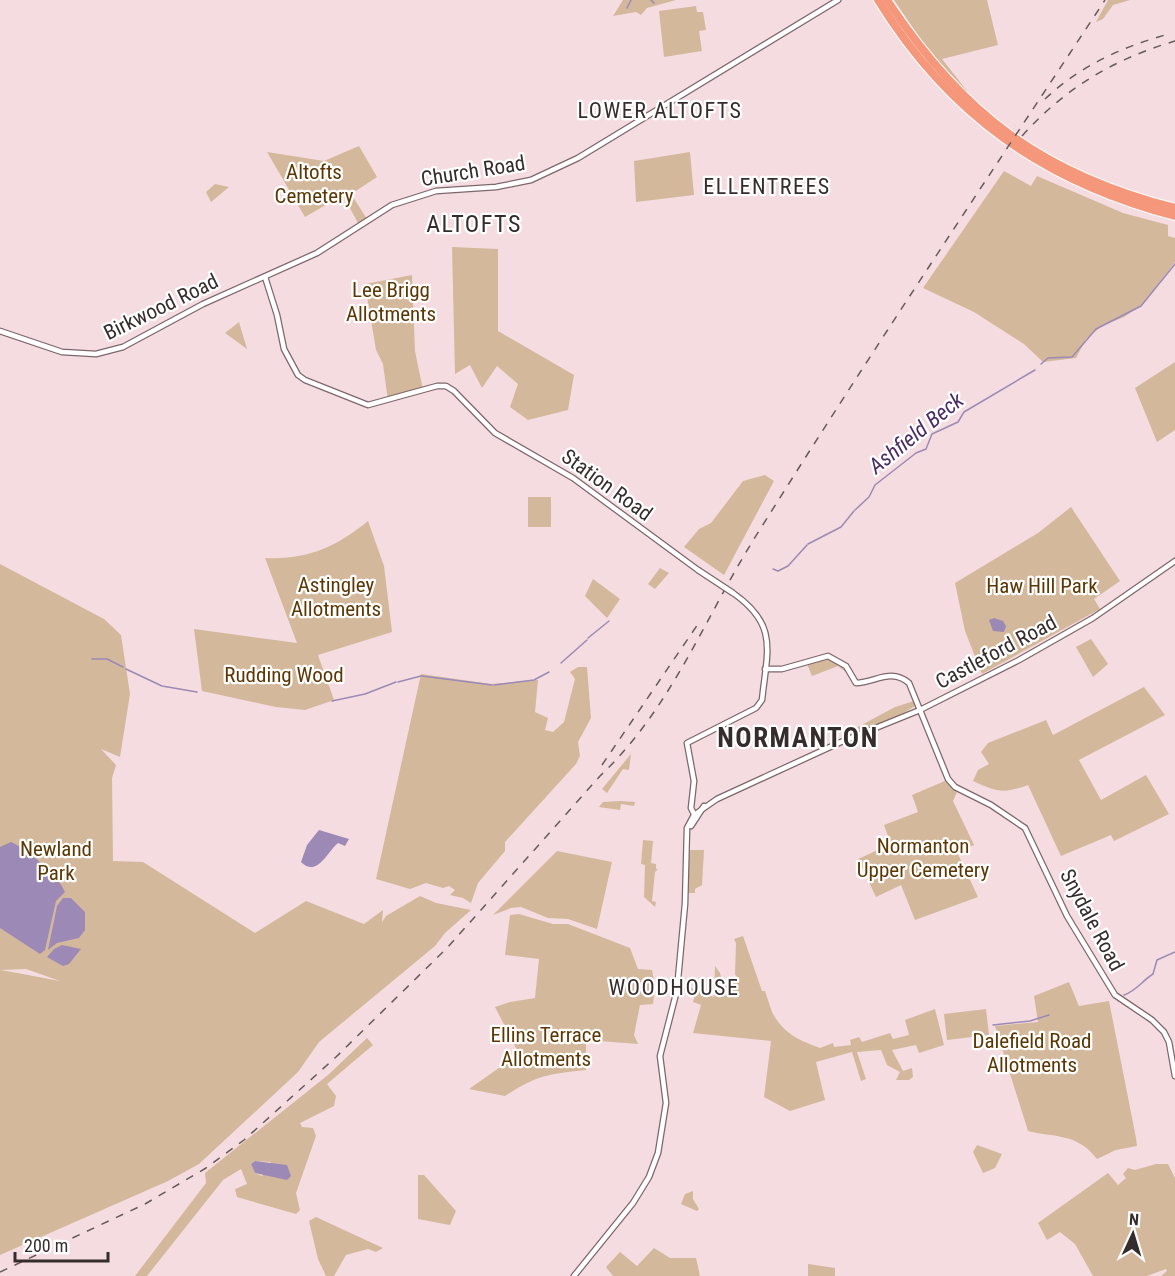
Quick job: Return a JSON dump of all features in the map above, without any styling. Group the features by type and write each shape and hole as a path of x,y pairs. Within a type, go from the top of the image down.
{"highway":[{"path":"878,0 903,38 950,94 1016,148 1090,188 1132,204 1175,216"},
{"path":"887,0 923,53 953,87 1018,141 1046,159 1089,180 1129,196 1175,208"}],"street":[{"name":"Church Road","path":"266,277 317,253 383,209 419,195 440,190 505,186 545,174 618,135 838,0"},
{"name":"Birkwood Road","path":"0,331 62,352 109,353 203,304 266,277"},
{"name":"Station Road","path":"266,277 278,315 284,349 298,375 362,404 377,404 423,390 446,386 458,394 495,433 573,478 733,593 758,614 764,625 767,639 762,702 756,708 687,742 694,781 694,811"},
{"name":"Castleford Road","path":"703,807 841,742 920,710 1019,660 1093,618 1175,561"},
{"path":"765,669 782,669 820,657 832,657 846,666 856,683 883,676 900,677 912,688 920,710"},
{"name":"Snydale Road","path":"920,710 948,779 963,792 992,805 1025,828 1067,916 1110,987 1121,1001 1152,1020 1164,1032 1169,1042 1175,1076"},
{"path":"574,1276 633,1203 649,1177 658,1154 666,1103 660,1056 677,990 688,825 694,811 703,807"},
{"path":"688,831 694,811 703,807"}],"green space":[{"path":"623,0 676,0 647,8 641,15 636,12 613,16"},
{"path":"894,0 987,0 998,45 942,59 971,96 930,53"},
{"path":"1108,0 1130,0 1113,5 1103,19 1096,22"},
{"path":"696,6 697,12 703,12 706,30 699,31 702,51 664,57 659,11"},
{"name":"Altofts Cemetery","path":"359,146 377,177 351,194 367,219 359,225 343,195 305,217 267,152 324,161"},
{"path":"690,152 694,195 636,202 634,161"},
{"path":"1004,171 1031,186 1037,176 1123,213 1168,225 1168,236 1175,238 1175,262 1142,305 1124,317 1102,326 1086,339 1076,358 1043,362 1024,344 974,312 923,288"},
{"path":"215,184 229,187 211,202 206,192"},
{"path":"452,247 498,249 498,331 574,375 568,410 528,420 510,407 518,384 497,366 482,388 470,365 455,374"},
{"name":"Lee Brigg Allotments","path":"412,275 415,351 423,390 388,401 383,364 376,350 365,284"},
{"path":"239,322 247,349 225,333"},
{"path":"1175,362 1175,430 1157,442 1135,388"},
{"path":"765,475 774,481 724,575 684,547 699,529 711,523 743,481"},
{"path":"528,497 551,497 551,527 528,527"},
{"name":"Haw Hill Park","path":"1071,507 1120,581 1094,599 1100,609 982,674 965,631 955,583 1038,533"},
{"path":"368,521 384,566 392,632 318,655 334,700 305,710 276,707 202,691 194,629 297,643 265,558 294,557 320,550 344,538"},
{"name":"Newland Park","path":"0,564 104,619 121,635 130,694 120,757 101,749 116,765 112,778 113,861 143,862 255,933 306,901 364,924 383,910 382,922 386,916 420,896 436,903 471,910 445,933 435,946 319,1042 298,1072 199,1164 168,1181 0,1255","holes":["26,969 60,981 1,970"]},
{"path":"660,568 669,573 655,589 648,584"},
{"path":"593,579 620,599 607,618 585,596"},
{"path":"1091,639 1108,664 1093,677 1076,647"},
{"path":"831,659 843,666 847,673 838,666 812,676 807,664"},
{"path":"578,667 587,667 591,718 578,742 580,756 576,764 505,842 505,851 478,883 471,903 463,898 450,895 455,890 449,886 443,888 426,883 410,889 376,879 421,674 491,684 538,680 535,712 548,718 545,730 553,732 564,722 575,679 570,672"},
{"path":"1144,687 1165,715 1079,760 1101,800 1146,775 1169,814 1114,841 1111,835 1061,856 1028,785 1006,791 988,788 973,781 978,770 989,764 981,752 988,743 1046,720 1053,735"},
{"path":"914,701 915,706 899,716 846,737 841,736 895,707"},
{"path":"631,754 629,770 623,769 607,793 602,789"},
{"name":"Normanton Upper Cemetery","path":"947,780 957,792 953,801 974,845 957,852 978,897 915,920 901,885 876,897 858,859 891,844 884,825 918,812 912,795"},
{"path":"603,802 635,802 634,806 621,804 620,810 599,807"},
{"path":"643,840 653,841 651,863 656,864 656,869 658,869 655,872 652,901 656,902 655,907 644,897 645,865 641,864"},
{"path":"689,850 704,850 702,885 695,889 695,893 687,893"},
{"path":"557,851 612,862 597,929 568,919 548,918 521,907 493,915"},
{"name":"Ellins Terrace Allotments","path":"519,914 553,924 568,924 630,948 638,969 652,970 655,986 653,1004 640,1005 634,1035 638,1044 586,1040 586,1070 544,1077 505,1096 469,1089 519,1054 495,1007 535,998 539,959 505,955 510,915"},
{"path":"743,936 762,991 765,991 772,1012 786,1031 798,1039 820,1048 833,1043 834,1047 851,1045 850,1040 859,1037 862,1042 890,1033 893,1039 909,1035 905,1020 935,1009 944,1045 919,1053 916,1045 892,1050 903,1071 912,1068 913,1077 909,1080 896,1080 900,1072 887,1065 881,1050 857,1052 866,1079 861,1081 852,1052 816,1062 825,1100 790,1111 764,1097 771,1041 693,1033 701,1005 693,1002 695,995 693,992 677,991 677,987 692,988 714,997 715,966 720,973 723,986 738,981 735,974 736,943 734,939"},
{"name":"Dalefield Road Allotments","path":"1069,982 1079,1006 1109,1001 1136,1138 1137,1146 1116,1150 1097,1159 1074,1141 1028,1131 995,1026 1038,1022 1034,996"},
{"path":"986,1009 989,1035 947,1040 944,1014"},
{"path":"367,1038 373,1045 327,1084 336,1096 334,1106 300,1123 302,1127 313,1128 316,1136 296,1193 300,1210 296,1214 237,1197 235,1189 247,1184 241,1169 223,1180 147,1276 135,1276 206,1183 205,1173 328,1075","holes":["255,1161 271,1162 262,1176 255,1173 251,1164"]},
{"path":"977,1145 1002,1154 995,1168 983,1173 973,1152"},
{"path":"1156,1164 1168,1164 1175,1178 1175,1276 1161,1276 1167,1271 1166,1269 1147,1276 1093,1276 1075,1244 1060,1232 1047,1240 1038,1223 1108,1173 1118,1185 1126,1178 1123,1174 1128,1168 1135,1170"},
{"path":"418,1175 424,1175 456,1211 450,1225 418,1219"},
{"path":"693,1191 693,1199 699,1209 697,1211 681,1204 685,1194"},
{"path":"316,1217 383,1248 376,1252 368,1249 346,1255 334,1276 326,1276 318,1259 309,1221"},
{"path":"654,1248 670,1258 696,1258 700,1276 613,1276 606,1267 620,1252 637,1266"},
{"path":"808,1264 835,1268 835,1276 808,1276"}],"shaded area":[{"path":"994,618 1003,621 1006,626 1004,632 993,631 989,620"},
{"path":"319,830 349,839 345,846 338,843 317,865 307,866 301,862 307,845"},
{"path":"11,842 42,864 56,878 65,892 56,901 45,950 40,954 0,928 0,847"},
{"path":"63,898 71,898 85,912 85,930 79,938 57,943 48,950 57,906"},
{"path":"62,945 81,949 69,964 63,966 47,957 54,949"},
{"path":"255,1161 287,1165 291,1176 287,1180 255,1173 251,1164"}],"waterway":[{"path":"627,8 631,0"},
{"path":"651,0 654,3"},
{"name":"Ashfield Beck","path":"1041,364 1048,358 1072,357 1096,329 1141,306 1175,264"},
{"name":"Ashfield Beck","path":"855,510 869,497 875,485 916,453 926,449 932,434 958,422 964,412 1035,370"},
{"name":"Ashfield Beck","path":"808,544 841,527 854,511"},
{"name":"Ashfield Beck","path":"773,569 778,571 788,566 807,545"},
{"name":"Ashfield Beck","path":"588,638 609,621"},
{"name":"Ashfield Beck","path":"561,663 587,640"},
{"path":"92,659 107,659 123,667"},
{"path":"126,669 162,686 197,692"},
{"name":"Ashfield Beck","path":"494,685 534,680 549,672"},
{"name":"Ashfield Beck","path":"398,682 421,676"},
{"name":"Ashfield Beck","path":"422,676 492,685"},
{"name":"Ashfield Beck","path":"332,701 365,694 396,682"},
{"path":"1124,995 1153,974 1157,960 1175,952"},
{"path":"993,1025 1030,1021 1049,1015"}],"railway":[{"path":"0,1272 145,1204 206,1168 244,1140 336,1057 448,947 626,749 668,690 740,563 801,464 1105,0"},
{"path":"1045,99 1086,68 1116,52 1165,35"},
{"path":"1022,136 1055,103 1092,77 1131,57 1175,41"},
{"path":"602,765 698,624"}],"district":[{"name":"LOWER ALTOFTS","path":"660,110"},
{"name":"ELLENTREES","path":"767,186"},
{"name":"ALTOFTS","path":"474,224"},
{"name":"NORMANTON","path":"798,738"},
{"name":"WOODHOUSE","path":"674,987"}],"park label":[{"name":"Astingley Allotments","path":"336,597"},
{"name":"Rudding Wood","path":"284,675"}]}
